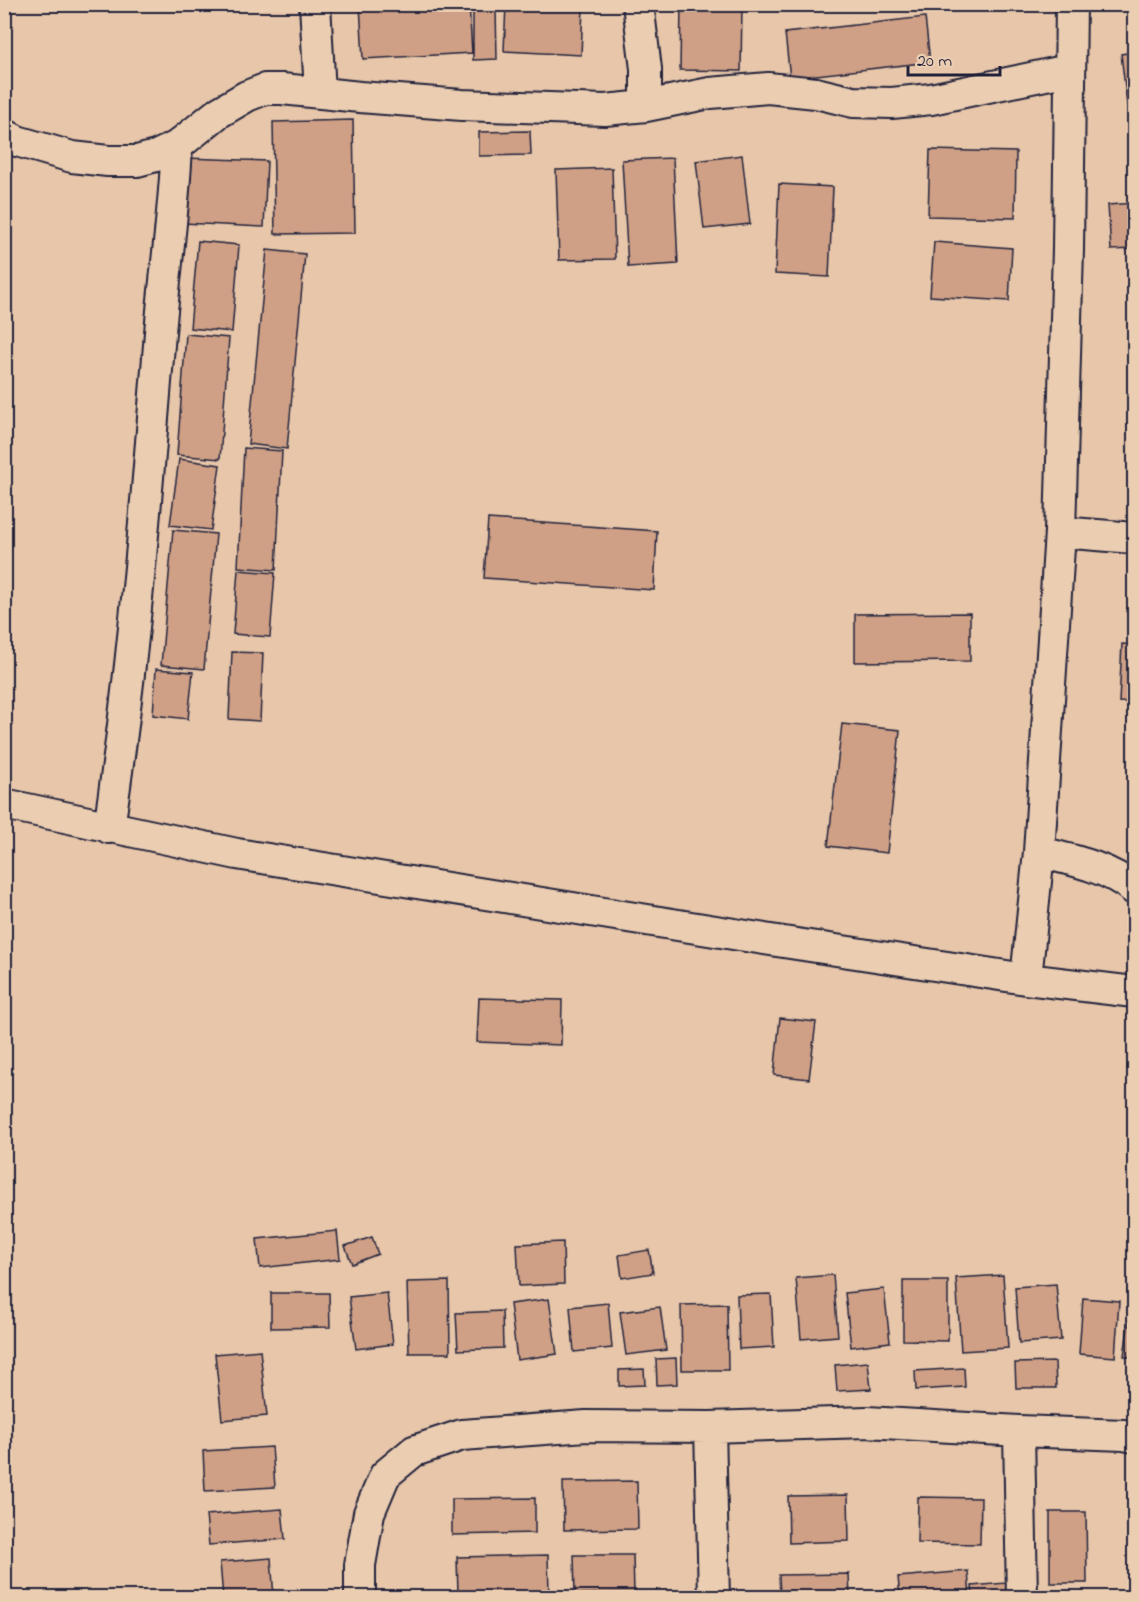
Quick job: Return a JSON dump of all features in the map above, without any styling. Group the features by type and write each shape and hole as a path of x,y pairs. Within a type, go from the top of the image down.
{"street":[{"path":"315,4 320,93"},
{"path":"638,4 646,69 646,106"},
{"path":"1026,979 1039,852 1060,532 1068,249 1071,4"},
{"path":"4,134 17,141 72,157 108,161 137,160 156,156 177,146 218,113 247,96 265,89 462,105 552,109 605,110 646,106 710,93 768,88 816,93 853,102 892,103 931,99 1069,69"},
{"path":"109,828 132,650 162,304 175,189 177,146"},
{"path":"1060,532 1134,538"},
{"path":"4,804 237,854 1026,979 1134,992"},
{"path":"1039,852 1084,863 1124,880 1134,889"},
{"path":"360,1598 360,1565 369,1513 385,1474 414,1451 462,1435 586,1426 711,1427 867,1422 1019,1431 1124,1434 1134,1437"},
{"path":"711,1427 714,1598"},
{"path":"1019,1431 1022,1598"}],"building":[{"path":"360,4 469,4 472,53 363,59"},
{"path":"506,4 583,7 581,55 504,51"},
{"path":"681,4 742,4 741,71 680,70"},
{"path":"473,8 496,9 497,59 473,60"},
{"path":"925,17 930,62 790,78 785,33"},
{"path":"1134,52 1134,103 1127,104 1121,54"},
{"path":"353,120 355,233 275,234 273,122"},
{"path":"530,131 531,155 479,156 479,132"},
{"path":"930,150 1016,152 1015,218 928,216"},
{"path":"742,155 750,224 704,229 696,161"},
{"path":"186,158 267,161 264,227 183,223"},
{"path":"673,158 678,264 628,267 622,160"},
{"path":"612,168 615,259 559,260 556,170"},
{"path":"779,184 833,187 829,277 775,274"},
{"path":"1134,203 1134,249 1111,250 1108,205"},
{"path":"198,241 239,245 232,332 190,328"},
{"path":"934,242 1012,248 1009,301 930,296"},
{"path":"267,250 305,254 287,449 248,444"},
{"path":"186,334 229,338 220,459 177,455"},
{"path":"244,448 282,451 276,570 238,567"},
{"path":"179,459 220,465 211,530 170,525"},
{"path":"488,519 657,531 654,590 484,578"},
{"path":"173,530 216,534 204,669 161,665"},
{"path":"238,570 275,573 270,637 233,634"},
{"path":"970,613 970,661 855,662 855,614"},
{"path":"1122,644 1134,645 1134,703 1119,702"},
{"path":"232,652 263,653 260,721 229,719"},
{"path":"156,669 193,672 188,719 153,715"},
{"path":"842,724 900,730 887,853 828,846"},
{"path":"479,998 562,1000 561,1045 477,1042"},
{"path":"780,1018 816,1022 809,1079 774,1075"},
{"path":"337,1231 340,1259 260,1268 257,1239"},
{"path":"372,1237 378,1254 352,1264 345,1246"},
{"path":"563,1242 564,1284 519,1286 517,1244"},
{"path":"649,1250 653,1273 622,1278 619,1255"},
{"path":"833,1275 838,1336 801,1339 796,1278"},
{"path":"1003,1275 1008,1348 961,1351 956,1278"},
{"path":"449,1281 450,1353 409,1353 407,1282"},
{"path":"903,1281 948,1281 948,1341 903,1340"},
{"path":"1056,1284 1061,1340 1019,1343 1015,1287"},
{"path":"884,1289 890,1342 851,1347 845,1293"},
{"path":"271,1293 329,1293 330,1327 271,1328"},
{"path":"387,1293 393,1344 356,1349 349,1297"},
{"path":"771,1294 774,1347 739,1349 737,1295"},
{"path":"1083,1298 1119,1301 1115,1357 1079,1354"},
{"path":"549,1299 557,1354 517,1360 510,1304"},
{"path":"1132,1299 1134,1299 1134,1358 1124,1356"},
{"path":"608,1303 612,1348 574,1352 570,1307"},
{"path":"727,1304 728,1370 682,1370 681,1305"},
{"path":"660,1307 666,1350 626,1355 620,1312"},
{"path":"502,1311 503,1348 458,1350 456,1313"},
{"path":"260,1350 267,1416 222,1420 215,1354"},
{"path":"676,1358 677,1384 657,1385 656,1359"},
{"path":"868,1362 871,1389 837,1391 835,1365"},
{"path":"1055,1362 1056,1388 1016,1388 1015,1363"},
{"path":"964,1368 965,1387 916,1390 915,1371"},
{"path":"644,1369 645,1385 619,1386 619,1370"},
{"path":"272,1447 275,1487 205,1491 203,1451"},
{"path":"637,1481 638,1529 564,1530 563,1482"},
{"path":"848,1495 849,1541 789,1543 788,1496"},
{"path":"918,1497 981,1498 980,1544 917,1543"},
{"path":"535,1498 535,1533 452,1535 452,1499"},
{"path":"282,1509 285,1539 209,1545 206,1515"},
{"path":"1050,1512 1086,1512 1087,1583 1050,1583"},
{"path":"548,1555 549,1593 458,1594 457,1557"},
{"path":"574,1555 633,1555 634,1593 575,1594"},
{"path":"271,1558 274,1598 223,1598 220,1562"},
{"path":"968,1571 970,1598 900,1598 898,1577"},
{"path":"849,1574 850,1598 780,1598 779,1575"},
{"path":"1006,1583 1007,1598 973,1598 972,1586"}]}
